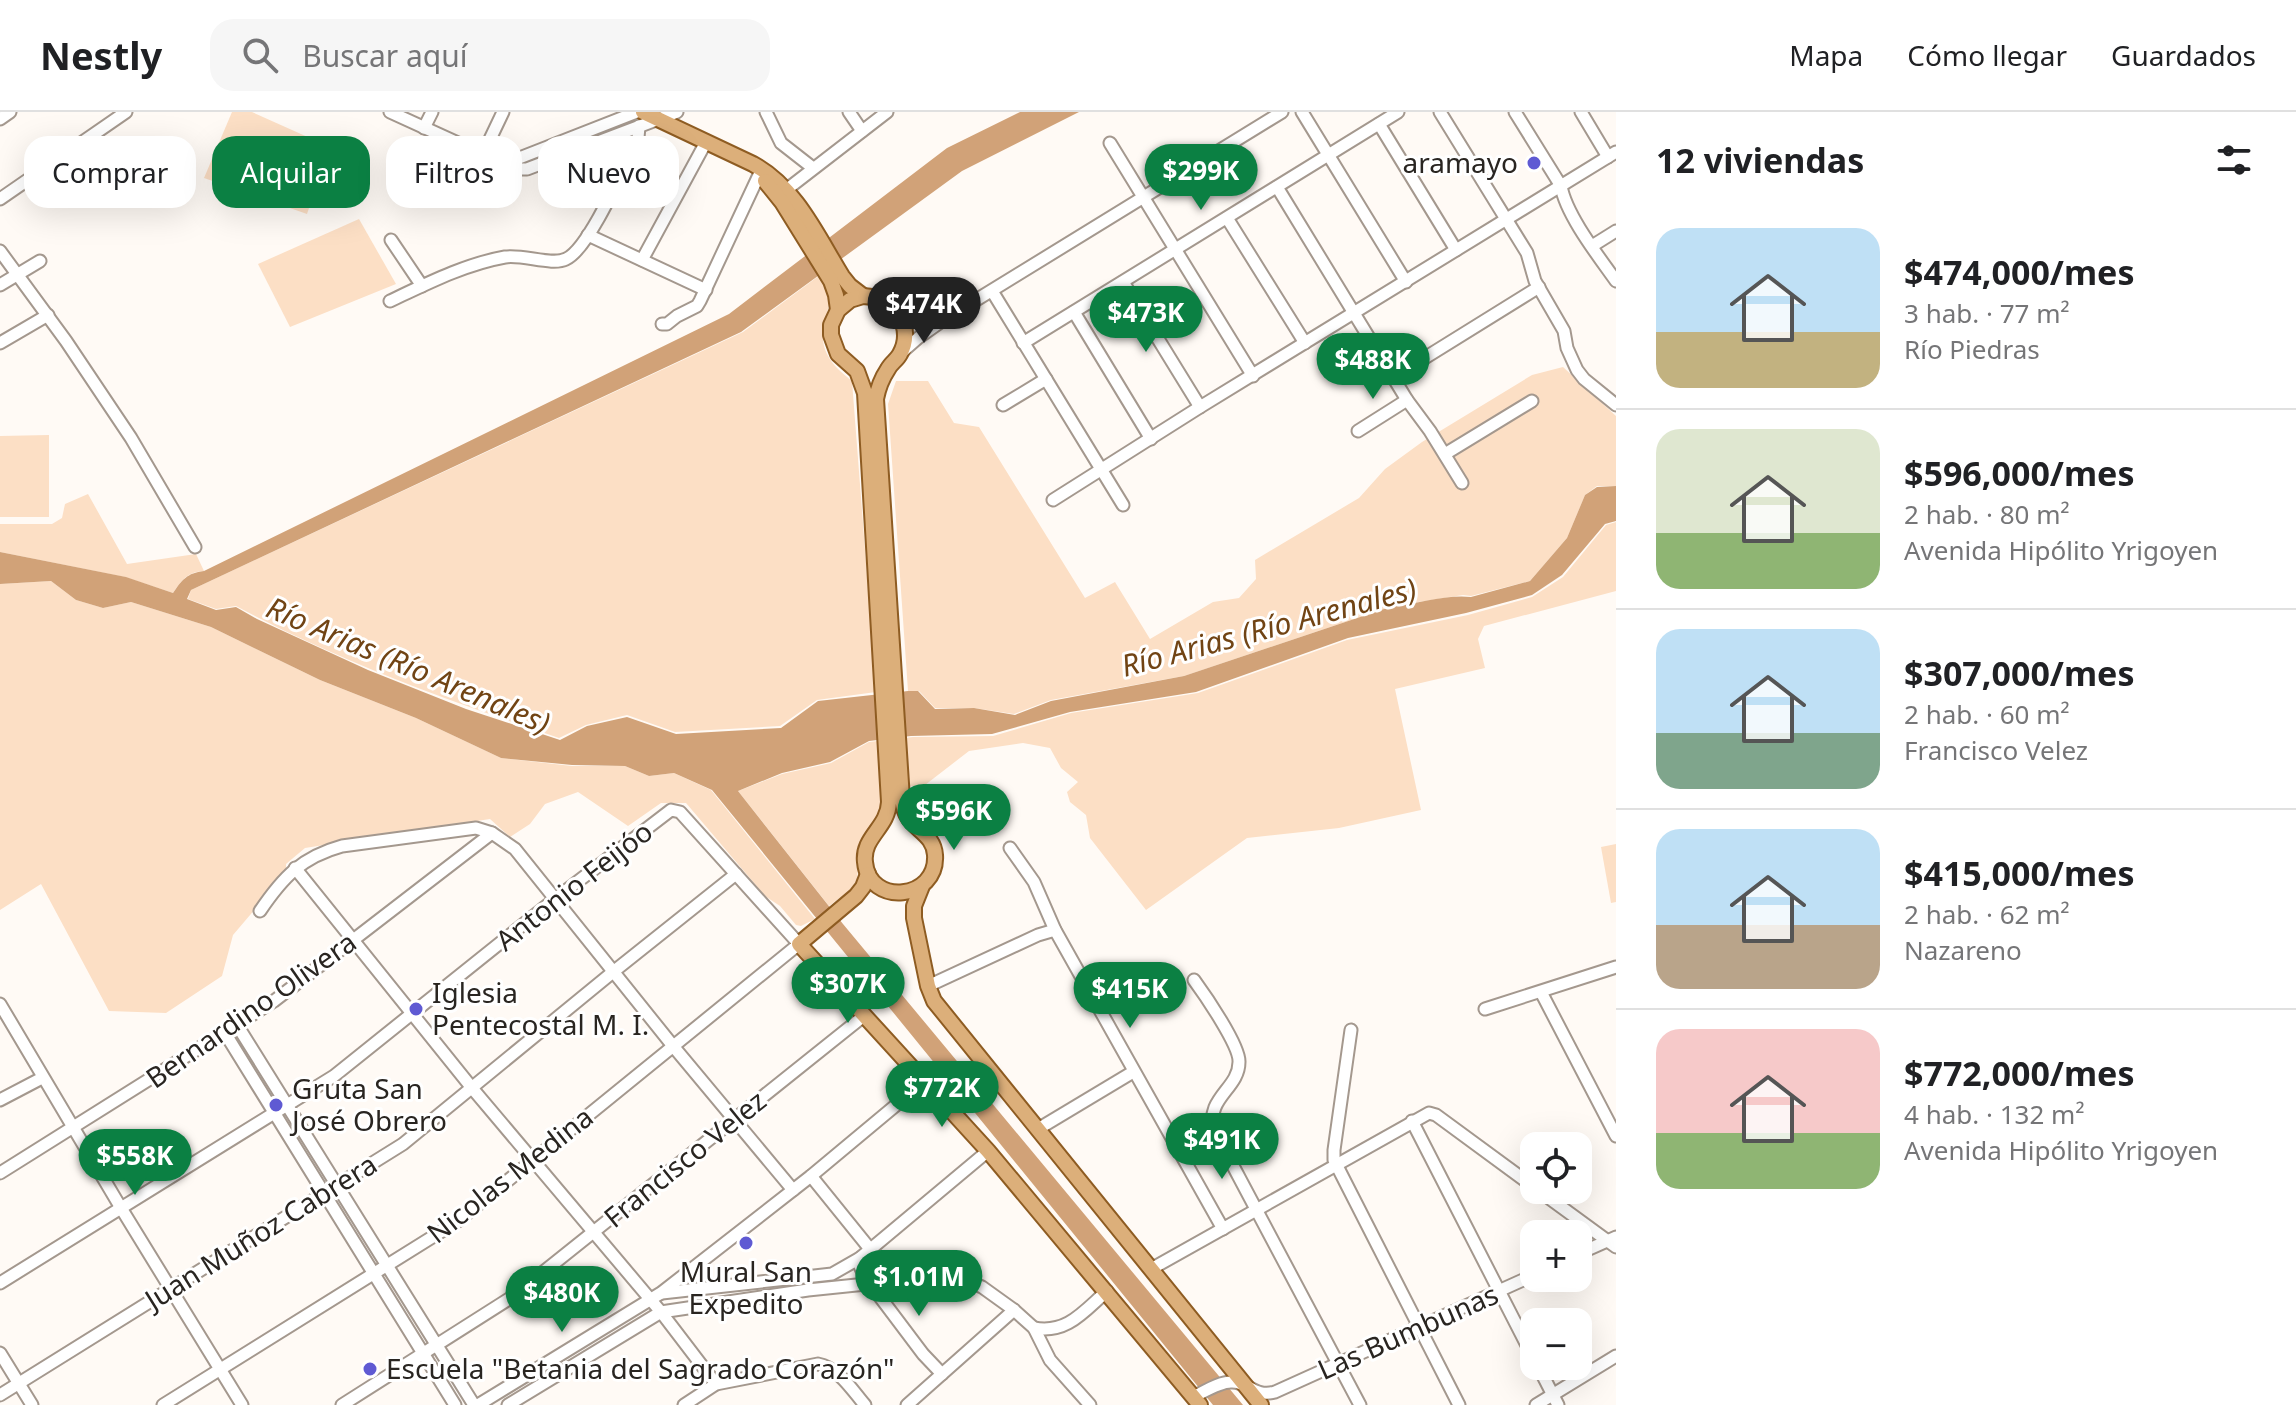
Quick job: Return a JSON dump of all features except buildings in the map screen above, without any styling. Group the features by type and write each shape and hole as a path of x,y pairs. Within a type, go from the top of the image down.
{"main road":[{"path":"641,119 658,119 759,167 786,190 836,279 838,310"},
{"path":"738,158 759,175 811,237"},
{"path":"836,279 863,296 893,305 906,333 905,341 881,382 876,399 896,800 868,842 865,866 878,886 892,893 908,893 922,886"},
{"path":"863,296 850,300 838,310 831,325 833,345 844,361 857,371 865,393 888,660"},
{"path":"857,371 871,372 894,360"},
{"path":"896,800 915,826 930,839 936,859 913,912 928,986 940,1010 1261,1405"},
{"path":"879,829 897,823 915,826"},
{"path":"868,874 863,887 851,900 799,944 988,1151 1198,1398"},
{"path":"851,900 867,892 884,890"}],"street":[{"path":"0,119 10,112"},
{"path":"0,199 126,112"},
{"path":"390,112 442,136"},
{"path":"424,128 432,112"},
{"path":"492,136 503,112"},
{"path":"522,157 637,112"},
{"path":"658,119 677,112"},
{"path":"766,112 781,143 813,168"},
{"path":"849,112 862,131"},
{"path":"786,190 887,112"},
{"path":"894,360 911,343 942,321 1282,112"},
{"path":"1302,112 1406,282"},
{"path":"1023,343 1398,112"},
{"path":"1440,112 1527,253 1539,287 1564,331 1567,348 1577,370 1616,405"},
{"path":"1515,112 1561,186 1563,197 1592,246 1616,281"},
{"path":"1053,500 1612,154 1581,112"},
{"path":"522,169 641,119"},
{"path":"390,301 454,272 503,257 522,256 559,262 578,251 638,138 641,119"},
{"path":"1379,124 1456,250"},
{"path":"642,260 706,142"},
{"path":"1110,143 1253,376"},
{"path":"662,324 697,306 759,175"},
{"path":"1277,187 1407,400 1462,483"},
{"path":"1227,218 1305,343"},
{"path":"1592,246 1616,231"},
{"path":"588,235 706,290"},
{"path":"391,240 422,286"},
{"path":"0,251 48,315 131,438 195,547"},
{"path":"0,285 40,261"},
{"path":"1123,282 1200,407"},
{"path":"1394,377 1539,287"},
{"path":"992,291 1123,505"},
{"path":"1074,312 1151,439"},
{"path":"899,313 919,328 942,321"},
{"path":"0,343 48,315"},
{"path":"1003,405 1046,379"},
{"path":"1358,431 1407,400"},
{"path":"1445,454 1532,401"},
{"name":"Antonio Feijóo","path":"0,1283 334,1076 671,810 680,812 736,874"},
{"path":"260,911 295,868 312,857 342,846 476,828 492,833 515,849 793,1190"},
{"name":"Bernardino Olivera","path":"0,1173 274,1001 492,833"},
{"path":"1010,848 1034,882 1055,930 1223,1229"},
{"path":"295,868 472,1088 661,1312 716,1384"},
{"path":"736,874 799,944"},
{"name":"Juan Muñoz Cabrera","path":"0,1395 403,1144 736,874"},
{"path":"928,986 1055,930"},
{"name":"Nicolas Medina","path":"163,1405 458,1221 799,944"},
{"path":"1485,1009 1616,967"},
{"path":"1194,980 1210,1002 1239,1056 1237,1071 1212,1111 1212,1122 1360,1405"},
{"path":"1541,992 1616,1136"},
{"path":"0,1004 242,1405"},
{"name":"Francisco Velez","path":"342,1405 512,1297 865,1015"},
{"path":"237,1025 476,1405 661,1293 811,1176 925,1081"},
{"path":"1351,1030 1334,1150 1336,1164 1459,1405"},
{"path":"225,1033 455,1405"},
{"path":"1038,1129 1133,1072"},
{"path":"0,1100 42,1078"},
{"path":"1151,1269 1424,1115 1436,1115 1520,1176"},
{"path":"1412,1121 1520,1332"},
{"path":"661,1293 832,1274 860,1258 988,1151"},
{"path":"811,1176 870,1249"},
{"path":"1559,1204 1613,1241"},
{"path":"1592,1249 1613,1241"},
{"path":"860,1258 861,1270 870,1284 942,1374"},
{"path":"508,1405 661,1312 808,1290 953,1275 982,1287 1034,1328 1050,1360 1090,1405"},
{"name":"Las Bumbunas","path":"1228,1382 1240,1383 1258,1393 1275,1392 1520,1282"},
{"path":"1034,1328 1047,1330 1063,1327 1107,1291"},
{"path":"907,1405 1014,1310"},
{"path":"0,1353 32,1405"},
{"path":"1536,1405 1556,1400 1616,1356"},
{"path":"1198,1398 1228,1382 1231,1372 1227,1363"},
{"path":"684,1405 716,1384 818,1364 835,1371 865,1405"},
{"path":"1545,1380 1556,1400"}],"shaded area":[{"path":"232,112 252,112 305,136 222,136"},
{"path":"1020,112 1079,112 962,171 741,332 191,590 187,599 216,610 236,607 368,670 466,709 560,740 587,726 627,717 676,734 781,728 818,701 908,691 918,691 935,709 974,708 1015,715 1051,701 1184,676 1393,606 1471,597 1530,581 1567,538 1585,495 1597,487 1616,486 1616,521 1605,524 1562,575 1532,595 1466,613 1348,638 1196,692 1070,712 992,734 911,736 869,741 830,762 782,773 738,791 843,924 1243,1405 1213,1405 712,790 674,773 649,776 625,766 572,765 501,758 416,718 320,680 211,627 131,602 103,608 76,600 51,581 0,584 0,552 126,577 173,593 189,575 204,571 729,314 947,148"},
{"path":"212,159 212,181 204,178"},
{"path":"290,208 309,208 307,214"},
{"path":"359,219 396,284 290,327 258,264"},
{"path":"820,275 828,298 823,335 827,354 852,381 876,692 817,700 780,726 675,732 627,715 586,725 559,738 394,679 314,645 236,606 216,609 188,599 191,590 743,332"},
{"path":"1563,367 1616,416 1616,486 1597,486 1585,495 1567,538 1530,581 1471,596 1393,606 1184,676 1051,700 1014,714 974,708 935,708 919,691 908,691 888,404 896,381 928,381 954,423 979,427 1085,598 1115,582 1150,639 1213,602 1239,598 1256,579 1255,560 1359,498 1385,469 1422,442 1532,375"},
{"path":"49,435 49,517 0,517 0,436"},
{"path":"88,494 127,564 196,554 204,571 193,573 173,593 125,577 0,552 0,524 52,524 62,518 65,504"},
{"path":"1616,522 1616,591 1484,626 1478,639 1485,668 1395,689 1421,810 1339,828 1247,838 1146,910 1090,838 1086,815 1070,802 1067,792 1078,782 1061,768 1050,748 1023,743 969,751 925,785 882,789 880,818 860,841 857,880 850,890 829,906 738,791 782,774 831,763 869,742 913,737 993,736 1071,713 1198,693 1347,640 1468,615 1532,597 1563,577 1606,525"},
{"path":"51,581 76,600 103,608 131,602 211,627 320,680 416,718 501,758 572,766 625,766 649,776 674,773 711,790 815,919 801,926 796,925 780,906 765,896 686,803 661,803 628,826 578,792 545,804 530,824 510,837 490,819 305,848 286,864 286,873 233,935 222,976 166,1013 109,1011 41,884 0,910 0,584"},
{"path":"1616,844 1616,902 1611,903 1601,847"}],"place":[{"name":"aramayo","path":"1534,163"},
{"name":"Iglesia Pentecostal M. I.","path":"416,1009"},
{"name":"Gruta San José Obrero","path":"276,1105"},
{"name":"Mural San Expedito","path":"746,1243"},
{"name":"Escuela \"Betania del Sagrado Corazón\"","path":"370,1369"}],"water label":[{"name":"Río Arias (Río Arenales)","path":"1269,628"},
{"name":"Río Arias (Río Arenales)","path":"408,666"}]}
